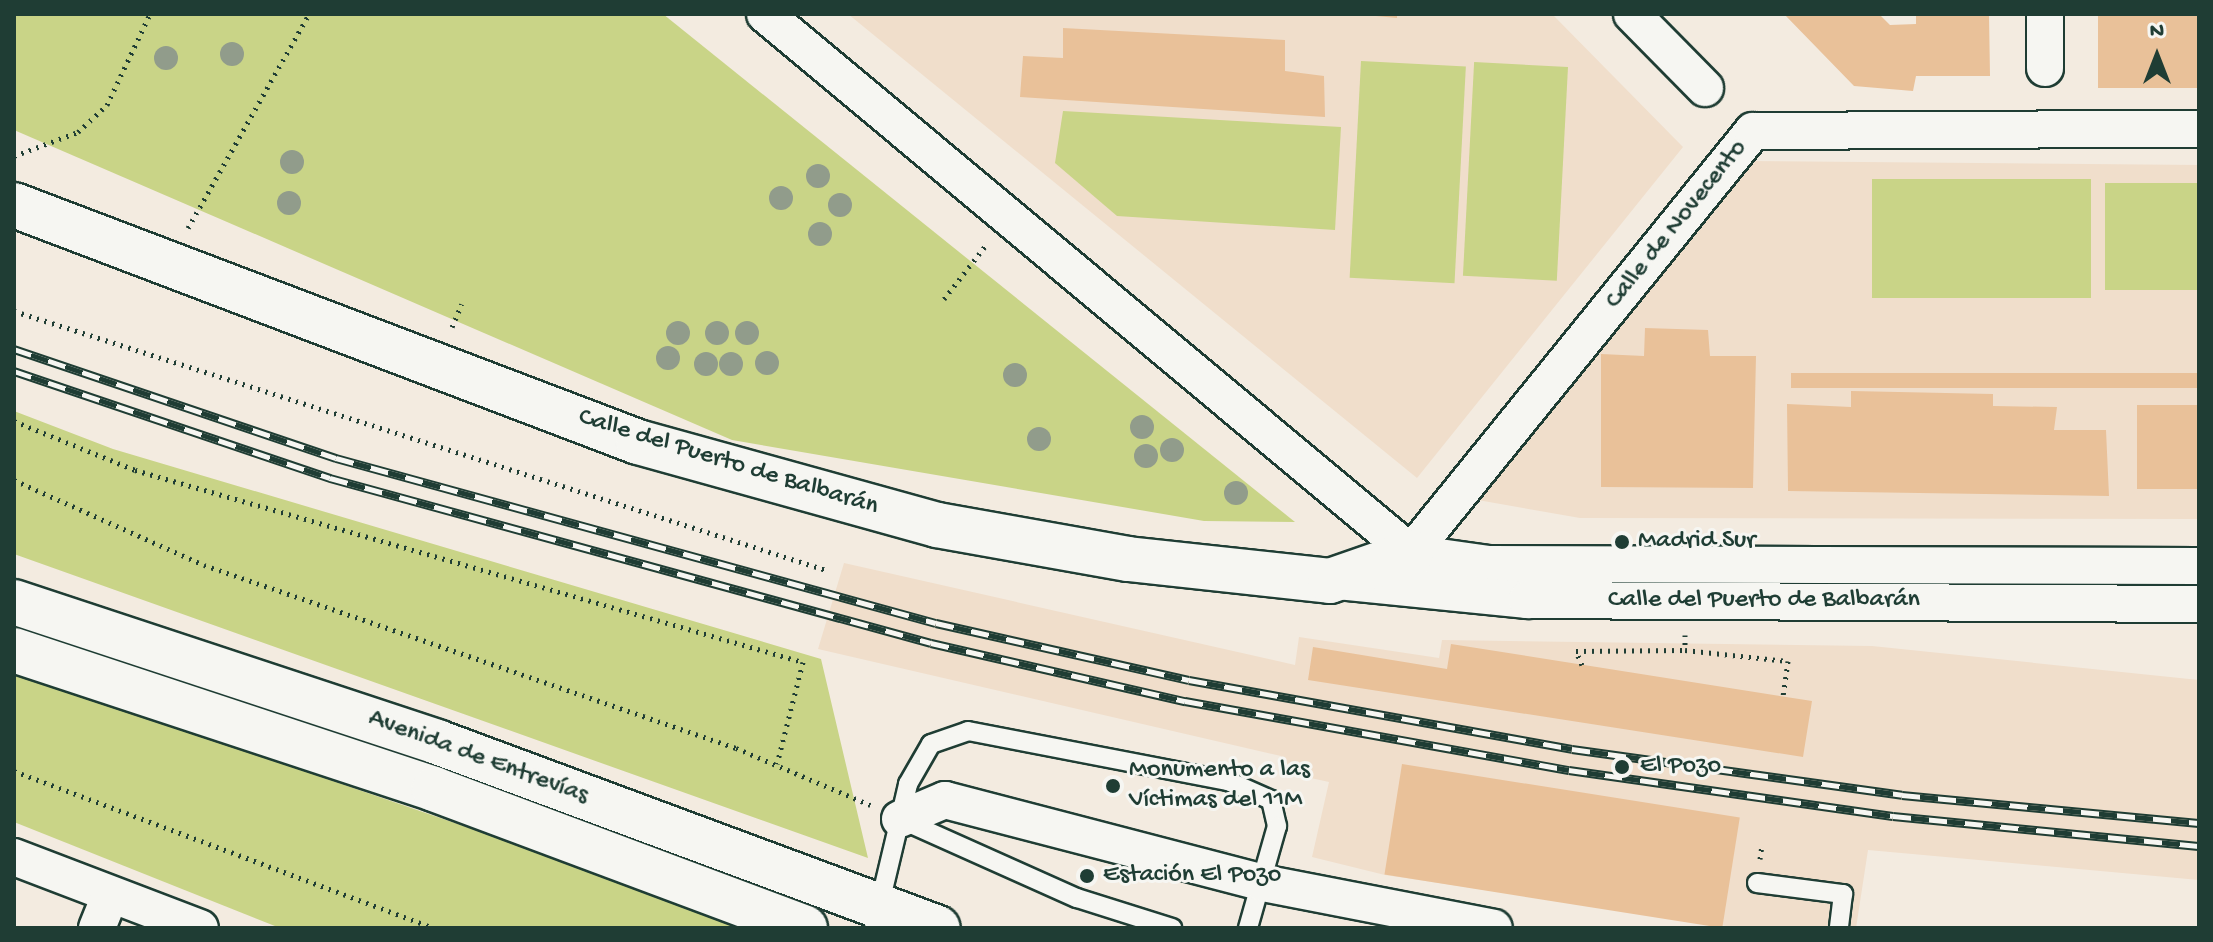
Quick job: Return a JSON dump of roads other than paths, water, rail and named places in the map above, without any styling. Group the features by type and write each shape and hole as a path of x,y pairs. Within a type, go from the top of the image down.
{"main road":[{"name":"Calle del Puerto de Balbarán","path":"14,205 638,442 937,525 1128,559 1330,581 1411,553"},
{"name":"Avenida de Entrevías","path":"14,602 437,742 877,916 938,928"},
{"name":"Avenida de Entrevías","path":"14,650 434,789 805,928"}],"street":[{"path":"765,14 1011,213 1411,553"},
{"path":"1632,14 1705,88"},
{"path":"2045,14 2045,68"},
{"name":"Calle de Novecento","path":"1411,553 1753,131 2199,129"},
{"name":"Calle del Puerto de Balbarán","path":"1411,553 1489,564 2199,566"},
{"name":"Calle del Puerto de Balbarán","path":"1330,581 1527,600 2199,604"},
{"path":"900,819 945,800 1263,883 1494,928"},
{"path":"14,857 104,912 200,928"}],"lane":[{"path":"877,916 908,784 931,744 968,731 1228,781 1271,800 1277,826 1248,928"},
{"path":"900,819 1077,898 1172,928"},
{"path":"1757,883 1843,894 1839,928"}],"railway":[{"path":"14,349 336,458 936,623 1189,680 1572,749 1902,795 2199,823"},
{"path":"14,371 330,478 931,643 1185,701 1569,770 1893,816 2199,846"}],"place":[{"name":"Madrid Sur","path":"1622,542"},
{"name":"El Pozo","path":"1622,767"},
{"name":"Monumento a las Víctimas del 11M","path":"1113,786"},
{"name":"Estación El Pozo","path":"1087,876"}]}
